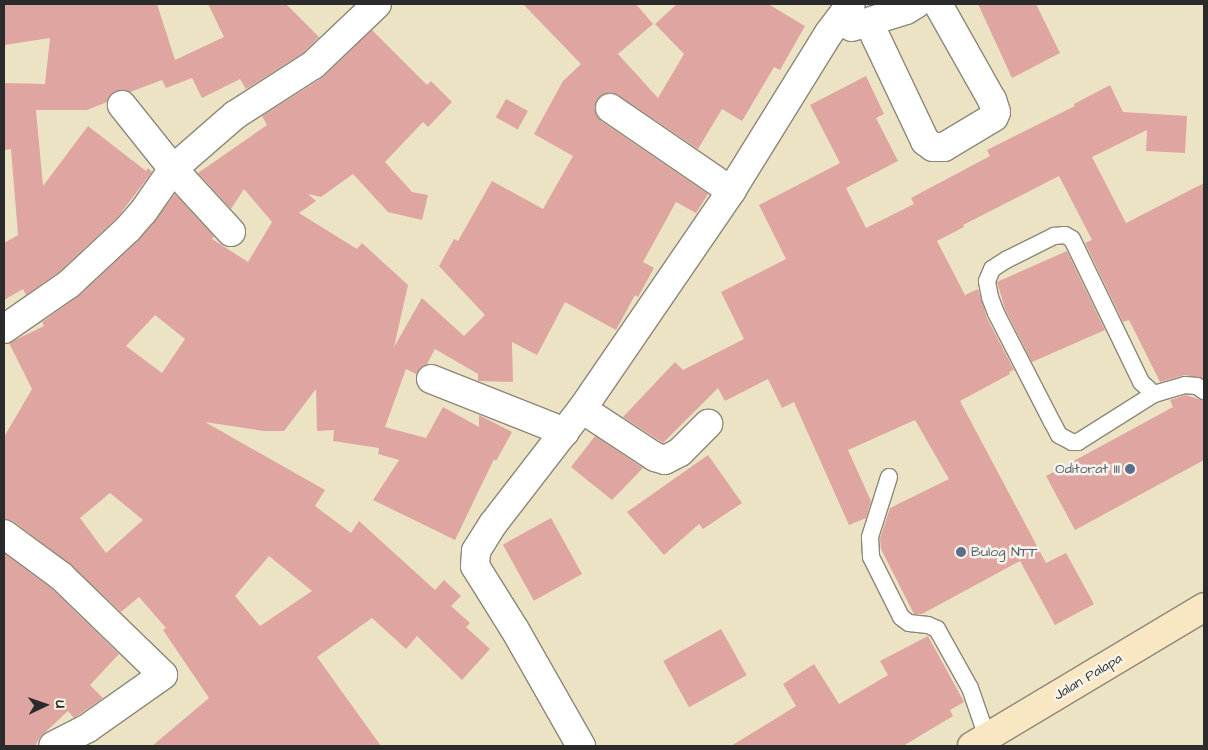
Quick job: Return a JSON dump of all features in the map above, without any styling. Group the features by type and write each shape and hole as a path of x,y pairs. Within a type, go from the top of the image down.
{"main road":[{"name":"Jalan Palapa","path":"980,742 1204,607"}],"street":[{"path":"4,329 69,284 128,229 143,212 173,170 235,114 313,65 377,4"},
{"path":"581,746 556,698 474,562 476,551 493,524 582,410 731,190 829,33 860,13 916,4"},
{"path":"860,13 925,141 933,147 944,146 994,117 996,112 992,100 938,4"},
{"path":"122,105 173,170 231,232"},
{"path":"610,108 731,190"},
{"path":"431,379 565,432"},
{"path":"582,410 655,457 665,460 680,452 708,424"},
{"path":"4,534 61,576 163,675 88,728 53,746"}],"lane":[{"path":"1154,394 1141,382 1072,239 1065,234 1054,236 992,268 987,281 996,313 1059,435 1072,442 1078,442 1154,394 1185,385 1197,386 1204,391"},
{"path":"889,477 870,537 871,558 901,618 909,623 928,625 937,629 970,688 980,742"}],"building":[{"path":"4,4 157,4 175,60 224,37 208,4 286,4 319,37 303,53 246,89 240,79 202,98 192,78 166,88 162,80 130,92 119,90 112,93 107,102 87,110 36,110 43,186 88,126 146,171 148,168 152,172 117,218 59,272 26,295 23,289 4,300 4,243 18,235 11,149 4,150 4,83 45,84 50,38 4,45"},
{"path":"523,4 636,4 653,24 618,54 658,98 684,54 655,24 677,4 768,4 805,26 780,70 774,67 742,121 722,109 698,149 618,95 611,92 604,94 597,100 594,107 601,121 708,194 696,213 676,202 643,262 654,268 638,297 635,295 616,330 565,302 537,355 512,342 513,382 478,381 478,374 435,349 427,364 421,367 416,374 406,369 385,427 426,438 443,407 479,427 479,415 512,432 496,461 494,459 455,540 373,500 399,460 378,454 379,448 333,441 334,430 317,431 316,389 284,431 264,431 205,422 325,490 315,506 351,533 359,521 435,590 444,580 461,596 451,606 470,623 466,627 490,649 462,680 417,636 406,649 372,618 317,657 381,746 152,746 209,698 163,630 166,628 139,597 121,612 70,564 13,521 4,519 4,437 32,389 9,343 44,326 42,322 80,295 140,239 175,194 214,236 212,239 248,262 272,222 244,189 231,209 198,173 267,125 262,116 322,78 372,30 427,85 431,81 452,102 428,127 423,122 385,162 412,192 428,195 422,220 388,212 353,174 321,197 308,194 316,201 299,213 357,249 362,243 408,285 394,347 422,298 464,336 485,315 439,266 454,239 458,241 492,181 543,209 573,156 534,134 563,81 581,64","holes":["155,315 185,339 162,373 126,346","110,493 143,520 106,553 80,518","269,556 312,591 260,626 235,596"]},
{"path":"978,4 1036,4 1060,53 1012,78"},
{"path":"866,76 884,114 876,118 898,161 846,188 866,228 914,204 911,198 990,156 987,150 1075,106 1074,104 1110,85 1123,112 1187,116 1185,153 1146,151 1147,130 1092,157 1126,223 1204,183 1204,379 1185,375 1160,382 1129,320 1123,322 1085,243 1092,240 1059,176 963,225 964,227 937,241 965,295 978,289 987,318 1014,370 960,401 1046,563 1066,553 1094,604 1055,625 1020,561 922,614 914,614 881,549 880,538 890,508 949,479 915,420 848,450 871,501 866,518 849,525 794,402 782,408 768,379 725,401 718,388 663,443 623,417 675,362 683,370 744,339 721,292 786,259 759,205 840,163 810,105"},
{"path":"506,99 528,111 518,129 496,117"},
{"path":"1067,251 1105,330 1032,362 1005,309 997,282"},
{"path":"1186,395 1204,401 1204,460 1075,530 1046,476 1173,407 1170,400"},
{"path":"595,436 643,468 612,500 571,467"},
{"path":"708,455 742,503 703,529 699,524 664,555 627,512"},
{"path":"551,518 582,574 534,601 503,545"},
{"path":"4,553 51,588 119,654 90,685 103,698 74,718 68,711 40,737 35,746 4,746"},
{"path":"721,629 747,675 689,707 663,661"},
{"path":"928,636 964,702 950,710 953,716 903,746 731,746 796,706 783,684 814,664 839,704 888,675 880,661"}],"place":[{"name":"Oditorat III","path":"1130,469"},
{"name":"Bulog NTT","path":"961,552"}]}
